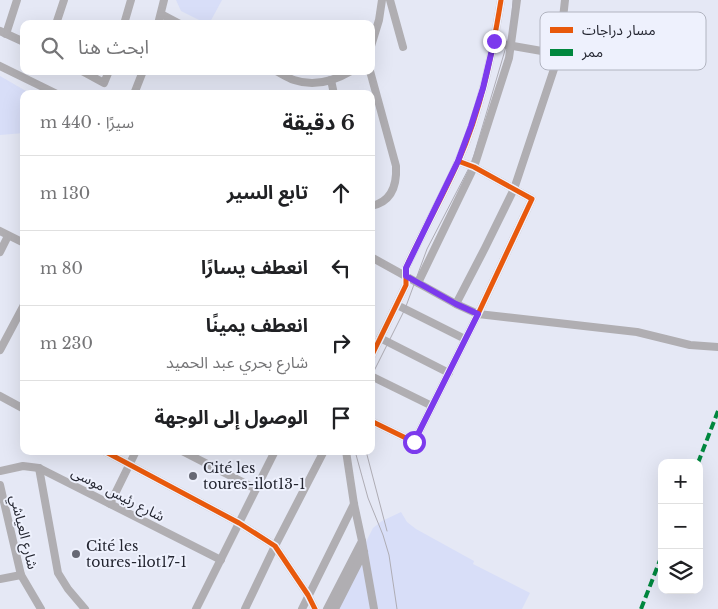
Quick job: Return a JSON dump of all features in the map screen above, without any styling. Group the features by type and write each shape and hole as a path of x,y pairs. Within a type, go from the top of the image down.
{"street":[{"path":"17,0 3,33 20,40"},
{"path":"58,20 64,0"},
{"path":"125,20 131,0"},
{"path":"159,20 164,0"},
{"path":"375,33 382,0"},
{"path":"390,0 403,48"},
{"path":"375,349 406,285 406,268 409,261 458,161 471,126 483,88 501,0"},
{"path":"418,283 474,166 509,58 518,0"},
{"path":"161,14 172,20"},
{"path":"494,41 540,50"},
{"path":"0,66 49,90"},
{"path":"456,304 514,189 554,70"},
{"path":"89,75 104,83 107,75"},
{"path":"136,90 141,75"},
{"path":"284,75 293,80 307,83 331,80 344,75"},
{"path":"371,75 396,166 395,183 389,195 379,205 375,206"},
{"path":"331,80 333,90"},
{"path":"375,423 414,442 478,314 532,199 474,166 458,161"},
{"path":"0,232 20,242"},
{"path":"0,252 8,236"},
{"path":"375,259 456,304 478,314 637,332 690,345 718,348"},
{"path":"397,304 465,339"},
{"path":"0,350 20,312"},
{"path":"380,338 448,372"},
{"path":"375,378 432,406"},
{"path":"0,396 20,406"},
{"path":"112,455 240,523 275,546 308,595 315,609"},
{"path":"110,504 134,455"},
{"path":"190,455 256,489"},
{"path":"196,609 273,455"},
{"path":"245,609 322,455"},
{"path":"347,455 374,609"},
{"name":"شارع رئيس موسى","path":"0,470 23,466 40,468 221,560"},
{"path":"40,468 58,573 68,589 85,609"},
{"name":"شارع العياشي","path":"0,485 2,503 21,575 41,609"},
{"path":"302,609 354,504"},
{"path":"327,609 362,541"},
{"path":"335,609 364,552"},
{"path":"0,580 21,575"}],"shaded area":[{"path":"176,0 222,0 211,20 199,20 181,11"},
{"path":"0,76 24,90 20,90 20,133 0,135"},
{"path":"401,512 407,522 416,529 474,561 473,564 530,593 522,609 332,609 373,528 382,521"}],"tram line":[{"path":"375,369 405,309 427,249 470,166 511,30 513,0"},
{"path":"356,455 368,498 389,555 397,609"},
{"path":"367,455 387,531"}],"marked path":[{"path":"700,459 718,411"},
{"path":"641,609 658,565"}],"cycle path":[{"path":"375,349 406,285 406,268 409,261 466,143 485,82 501,0"},
{"path":"375,423 414,442 478,314 532,199 474,167 458,161"},
{"path":"112,455 239,523 275,546 308,595 315,609"}],"place":[{"name":"Cité les toures-ilot13-1","path":"193,476"},
{"name":"Cité les toures-ilot17-1","path":"76,554"}],"route":[{"path":"414,442 478,314 406,276 406,268 458,161 483,88 494,41"}]}
